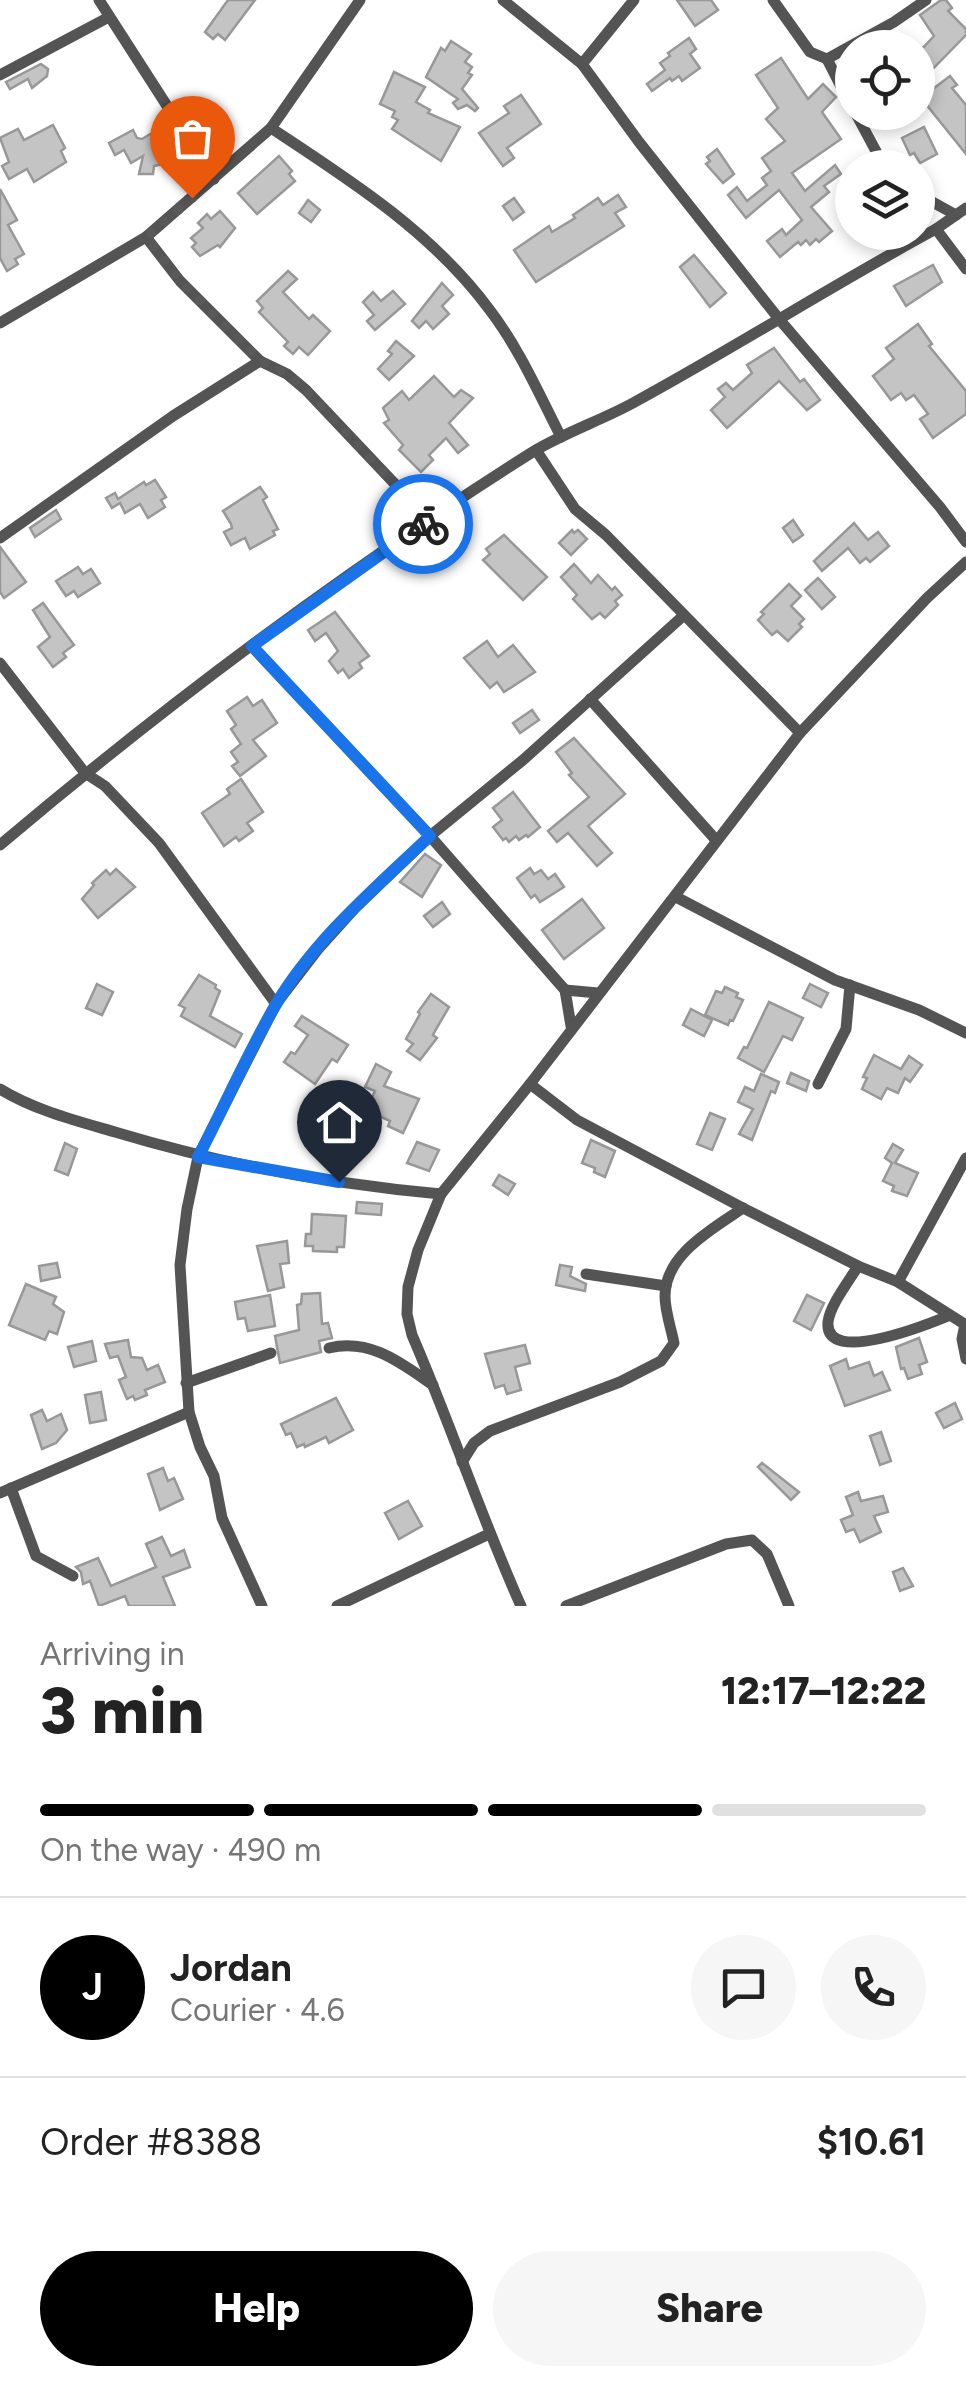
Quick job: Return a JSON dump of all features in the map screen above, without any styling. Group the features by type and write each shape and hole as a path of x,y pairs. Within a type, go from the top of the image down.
{"street":[{"path":"99,0 214,179"},
{"path":"0,323 146,237 272,128 360,0"},
{"path":"503,0 582,64 779,318 966,542"},
{"path":"582,64 634,0"},
{"path":"772,0 810,52 828,59 835,73"},
{"path":"828,59 926,0"},
{"path":"0,75 109,16"},
{"path":"272,128 417,231 455,268 516,349 561,437"},
{"path":"935,201 961,211"},
{"path":"0,845 85,773 252,646 429,520 536,450 631,404 961,211"},
{"path":"936,228 966,269"},
{"path":"146,237 180,281 260,361 287,374 306,390 429,520"},
{"path":"0,538 173,416 260,361"},
{"path":"536,450 576,509 630,558 682,616 750,679 800,733"},
{"path":"522,1606 489,1534 478,1496 412,1335 408,1287 440,1194 530,1084 800,733 966,562"},
{"path":"262,1606 222,1518 214,1476 188,1412 180,1265 198,1157 276,1004 319,948 430,836 523,760 682,616"},
{"path":"252,646 430,836 564,990 571,1026"},
{"path":"0,664 85,773 105,786 159,843 276,1004"},
{"path":"590,700 716,840"},
{"path":"676,897 850,986 920,1010 966,1033"},
{"path":"818,1084 846,1029 850,986"},
{"path":"564,990 598,993"},
{"path":"530,1084 576,1120 858,1266 898,1282 965,1325 962,1338 966,1359"},
{"path":"0,1089 14,1098 83,1122 198,1157 374,1188 440,1194"},
{"path":"898,1282 966,1158"},
{"path":"462,1462 474,1443 490,1431 620,1382 661,1361 674,1343 664,1300 666,1286 682,1256 696,1240 744,1208"},
{"path":"858,1266 828,1320 830,1332 836,1338 846,1342 874,1341 916,1330 948,1316"},
{"path":"586,1274 666,1286"},
{"path":"329,1348 344,1344 367,1346 433,1385"},
{"path":"186,1383 271,1353"},
{"path":"72,1576 36,1556 5,1490 188,1412"},
{"path":"337,1606 489,1534"},
{"path":"566,1606 726,1544 752,1540 768,1554 789,1606"}],"building":[{"path":"228,0 255,0 225,40 218,34 213,39 205,32"},
{"path":"677,0 711,0 718,10 695,26"},
{"path":"946,0 952,8 948,11 966,29 966,35 935,67 935,30 930,30 920,15"},
{"path":"689,38 696,49 690,54 700,68 682,81 679,76 672,81 670,78 652,91 647,84 665,70 660,63"},
{"path":"451,41 471,54 465,62 472,67 468,73 472,75 462,89 478,108 475,111 467,105 458,109 453,103 458,99 426,77 441,48 445,51"},
{"path":"781,58 808,99 823,84 835,98 822,112 841,139 792,173 805,191 835,165 835,178 824,186 829,192 811,207 832,231 810,245 806,240 801,245 798,242 780,257 767,241 782,229 786,235 802,220 779,190 746,218 728,195 737,187 747,201 767,185 762,178 771,171 762,158 785,141 766,119 778,108 756,75"},
{"path":"41,64 48,69 47,76 32,88 28,79 10,89 6,82"},
{"path":"394,72 425,87 416,102 430,110 428,113 460,127 441,161 392,129 398,120 392,117 395,111 380,104"},
{"path":"950,76 957,85 952,88 966,105 966,154 935,115 935,87"},
{"path":"521,95 541,124 507,148 514,158 503,166 479,133 509,113 504,106"},
{"path":"53,125 65,148 61,151 66,162 34,182 27,169 9,179 2,166 9,162 0,138 18,129 24,140"},
{"path":"133,130 142,139 157,130 170,147 181,147 181,160 154,166 153,174 139,174 143,156 131,163 124,150 115,155 109,143"},
{"path":"925,130 937,154 935,150 908,150 902,138"},
{"path":"717,149 734,174 723,183 706,164 710,161 707,157"},
{"path":"279,156 295,181 257,214 238,193"},
{"path":"0,189 17,220 8,225 24,254 7,271 0,258"},
{"path":"618,195 626,207 615,213 624,226 536,282 514,250 549,226 552,232 575,218 573,215 598,198 603,205"},
{"path":"514,198 524,212 513,220 503,206"},
{"path":"308,200 320,210 311,222 299,213"},
{"path":"220,211 235,228 220,247 200,256 192,247 196,243 191,238 203,228 198,223 207,214 211,219"},
{"path":"694,255 726,293 710,307 680,267"},
{"path":"933,265 942,282 906,306 894,286"},
{"path":"288,271 297,279 283,292 309,319 313,315 330,331 308,355 299,347 293,354 284,346 288,342 259,312 263,308 257,301"},
{"path":"442,283 453,295 442,306 449,314 433,329 426,321 419,328 412,321"},
{"path":"393,291 405,304 375,330 367,321 374,315 363,302 373,292 381,301"},
{"path":"918,324 932,344 929,346 966,391 966,414 933,438 920,419 928,414 914,395 906,400 901,393 891,400 873,376 894,359 886,348"},
{"path":"396,341 414,356 389,380 378,369 392,354 388,351"},
{"path":"774,348 800,382 804,379 820,400 807,410 779,381 727,428 711,410 725,397 718,389 726,383 733,390 752,373 747,365"},
{"path":"434,376 454,397 461,390 473,398 449,423 468,445 458,453 446,438 429,455 433,460 421,472 399,450 403,445 384,423 389,420 383,408 402,391 409,400"},
{"path":"155,480 166,497 161,500 165,507 148,518 140,504 125,513 120,503 112,508 106,498 115,493 118,499 144,482 146,485"},
{"path":"260,487 278,529 273,531 275,535 250,549 245,538 231,545 224,532 232,528 223,511"},
{"path":"56,510 61,519 35,537 30,528"},
{"path":"793,520 803,535 793,542 783,528"},
{"path":"854,523 868,540 878,532 889,546 870,562 866,558 860,563 848,548 822,571 814,561"},
{"path":"572,530 578,530 587,539 571,555 559,543"},
{"path":"504,535 547,577 523,600 483,560 490,554 486,549"},
{"path":"0,547 26,582 4,598 0,592"},
{"path":"574,564 591,583 598,575 622,595 605,618 600,613 592,619 573,599 577,595 561,577"},
{"path":"78,567 83,574 91,569 100,583 78,597 74,591 66,596 56,581"},
{"path":"818,578 835,597 822,609 805,590"},
{"path":"789,584 801,596 791,606 804,619 799,624 802,627 788,641 777,631 772,635 758,620"},
{"path":"43,603 74,645 53,667 38,647 50,637 33,610"},
{"path":"335,612 369,656 349,678 343,669 338,673 329,661 338,651 326,633 315,641 308,630"},
{"path":"487,641 498,657 513,645 535,672 504,692 497,682 490,688 464,658"},
{"path":"247,697 253,706 262,700 277,723 253,740 266,756 240,776 232,766 238,762 231,752 241,744 231,729 236,725 227,711"},
{"path":"532,710 539,720 520,733 513,723"},
{"path":"574,738 625,794 588,826 612,853 597,866 568,833 557,842 548,831 589,797 569,775 572,773 556,752"},
{"path":"241,779 263,812 247,823 253,831 224,846 202,813 230,794 227,789"},
{"path":"513,792 540,827 528,837 519,840 516,836 509,842 493,827 502,820 493,808"},
{"path":"425,854 441,865 422,897 400,882"},
{"path":"530,868 534,874 541,870 548,879 555,874 564,887 540,902 535,895 531,898 517,878"},
{"path":"116,869 135,887 98,918 82,899 106,870 110,875"},
{"path":"582,899 604,928 564,959 542,930"},
{"path":"442,902 450,914 433,927 424,916"},
{"path":"199,975 220,991 210,1016 242,1034 235,1047 181,1016 185,1008 179,1005"},
{"path":"97,984 113,992 102,1015 86,1008"},
{"path":"810,984 828,993 821,1007 803,998"},
{"path":"725,987 743,1000 728,1025 705,1015 716,991 722,993"},
{"path":"431,994 449,1007 433,1035 437,1038 420,1060 407,1051 413,1044 406,1039"},
{"path":"769,1002 803,1018 792,1040 783,1036 764,1072 738,1058 747,1048"},
{"path":"691,1009 712,1020 704,1036 683,1025"},
{"path":"302,1016 348,1045 337,1062 332,1059 315,1084 284,1062 308,1035 295,1026"},
{"path":"874,1055 901,1069 909,1056 922,1065 910,1082 905,1078 898,1093 887,1088 881,1099 862,1089 867,1078 863,1077"},
{"path":"376,1064 391,1072 384,1086 419,1099 403,1133 388,1126 390,1121 366,1110 375,1091 365,1087"},
{"path":"791,1073 809,1081 806,1091 787,1083"},
{"path":"761,1074 779,1082 775,1093 771,1091 752,1140 739,1134 753,1109 738,1102 745,1087 754,1091"},
{"path":"710,1113 725,1119 712,1150 697,1144"},
{"path":"591,1140 615,1151 605,1177 582,1163"},
{"path":"417,1142 439,1150 429,1171 407,1163"},
{"path":"65,1143 77,1149 68,1175 55,1170"},
{"path":"893,1144 903,1150 895,1163 918,1173 907,1196 892,1191 894,1186 883,1181 892,1163 885,1158"},
{"path":"499,1175 515,1184 508,1195 493,1185"},
{"path":"357,1202 382,1204 381,1215 356,1213"},
{"path":"312,1214 346,1216 344,1247 337,1247 337,1252 313,1251 313,1246 305,1246 306,1234 311,1234"},
{"path":"287,1241 289,1263 280,1264 284,1287 268,1291 257,1246"},
{"path":"57,1263 60,1277 41,1281 39,1266"},
{"path":"560,1265 572,1267 570,1276 586,1284 585,1291 556,1285"},
{"path":"26,1284 56,1297 53,1304 64,1312 57,1334 49,1331 45,1340 9,1325"},
{"path":"320,1293 322,1324 328,1323 332,1338 319,1341 321,1352 280,1363 275,1336 299,1330 297,1305 301,1304 302,1294"},
{"path":"270,1295 275,1326 248,1331 245,1318 238,1319 235,1302"},
{"path":"807,1295 824,1303 811,1330 794,1321"},
{"path":"919,1338 927,1362 919,1365 922,1374 908,1379 904,1368 901,1369 896,1347"},
{"path":"128,1340 131,1357 142,1358 147,1370 158,1365 165,1382 145,1390 147,1395 135,1400 133,1396 127,1399 119,1380 126,1377 118,1356 110,1358 105,1344"},
{"path":"92,1341 96,1361 74,1367 68,1347"},
{"path":"525,1345 530,1363 515,1367 521,1390 507,1394 504,1385 495,1388 485,1354"},
{"path":"846,1359 849,1369 869,1362 874,1376 882,1372 890,1390 845,1406 830,1366"},
{"path":"101,1392 106,1420 90,1423 85,1395"},
{"path":"336,1398 353,1430 329,1443 326,1437 297,1447 291,1433 286,1435 281,1424"},
{"path":"955,1403 962,1419 944,1428 936,1413"},
{"path":"42,1410 47,1421 61,1414 67,1430 56,1443 42,1449 31,1415"},
{"path":"881,1432 891,1461 880,1465 870,1436"},
{"path":"762,1463 799,1492 791,1500 758,1467"},
{"path":"163,1468 168,1481 174,1478 183,1499 160,1510 148,1474"},
{"path":"858,1492 861,1501 883,1496 888,1512 874,1516 881,1532 860,1542 854,1529 846,1532 841,1520 853,1515 846,1497"},
{"path":"408,1501 422,1526 399,1539 385,1513"},
{"path":"162,1537 171,1556 184,1550 190,1567 163,1577 175,1606 129,1606 125,1596 99,1606 90,1581 83,1584 76,1567 98,1558 111,1586 156,1567 146,1544"},
{"path":"903,1568 913,1586 900,1591 893,1572"}],"way so far":[{"path":"192,198 146,237 180,281 260,361 287,374 306,390 374,459 429,520 423,524"}],"route":[{"path":"339,1182 198,1157 276,1004 355,908 430,836 252,646 423,524"}]}
